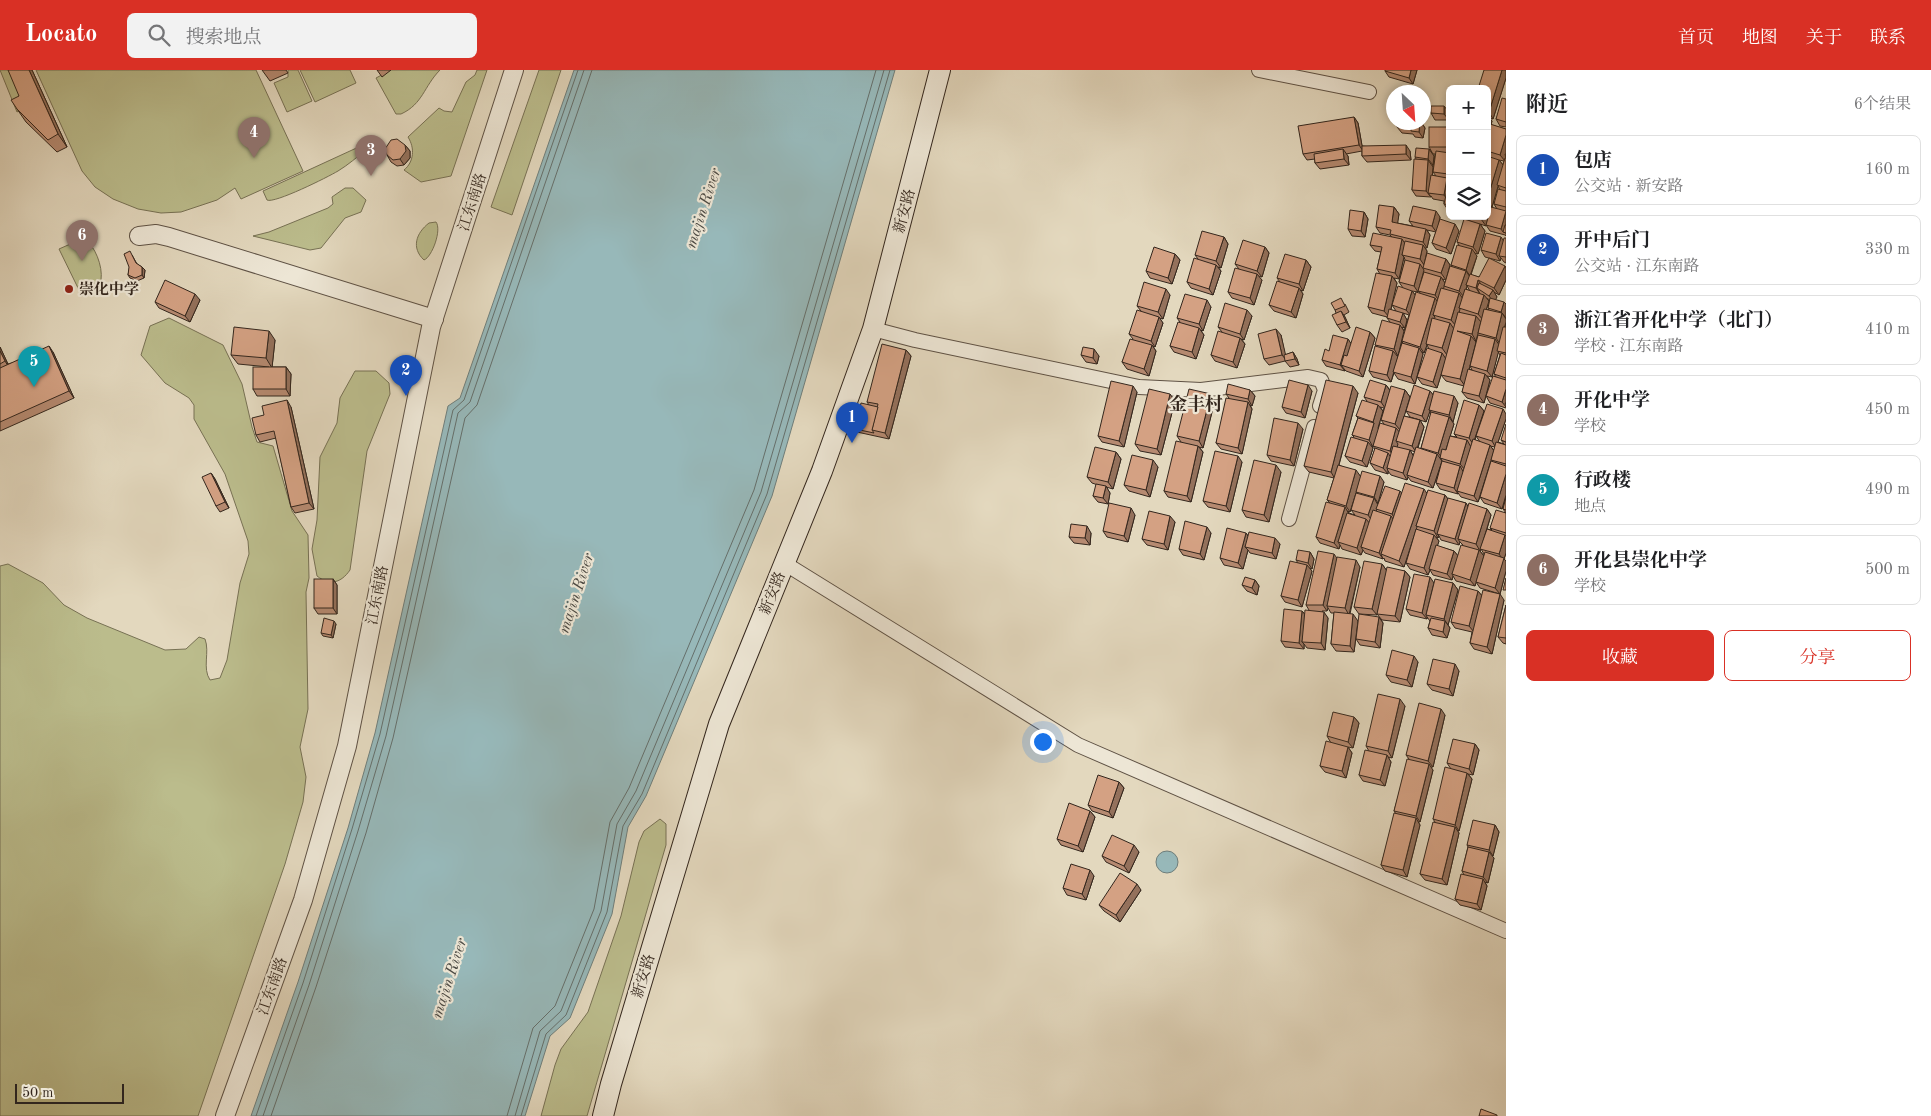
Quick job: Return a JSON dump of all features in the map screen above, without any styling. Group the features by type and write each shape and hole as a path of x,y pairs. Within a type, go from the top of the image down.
{"main road":[{"name":"新安路","path":"603,1116 719,724 822,471 873,329 940,70"}],"street":[{"name":"江东南路","path":"225,1116 303,900 347,746 434,318 514,70"},
{"path":"1259,70 1369,92"},
{"path":"139,236 156,234 169,237 434,318"},
{"path":"873,329 923,342 1139,387 1201,390 1308,376 1321,380 1325,390 1289,519"},
{"path":"784,563 1078,745 1506,931"}],"green space":[{"path":"0,70 9,70 26,107 17,112"},
{"path":"36,70 256,70 303,171 241,199 235,188 217,200 181,212 161,213 138,209 113,199 95,187 82,171"},
{"path":"288,70 298,70 312,101 287,112 274,83 288,77"},
{"path":"300,70 350,70 356,83 315,102"},
{"path":"391,70 440,70 414,105 401,114 396,114 376,78"},
{"path":"477,70 487,70 451,176 421,182 404,170 412,159 412,146 408,137 439,108 452,112 466,82 475,75"},
{"path":"539,70 561,70 512,215 491,207"},
{"path":"363,145 366,150 338,171 290,194 267,200 263,191"},
{"path":"345,188 353,188 366,200 361,212 345,218 321,248 310,250 253,236 269,232 328,208 333,204 332,197"},
{"path":"436,222 438,226 437,237 430,254 424,260 417,251 418,236 429,223"},
{"path":"84,238 92,246 97,257 101,269 101,280 79,290 59,249"},
{"path":"169,318 223,345 242,384 257,442 273,446 292,511 308,535 309,578 306,592 308,709 300,747 306,777 303,802 285,864 198,1116 0,1116 0,566 8,564 43,583 64,605 87,618 165,650 186,649 199,637 205,639 207,649 206,665 210,680 220,678 227,660 240,583 249,554 248,541 225,474 194,419 194,405 189,398 165,383 141,355 150,326"},
{"path":"355,371 376,371 389,383 390,394 367,451 350,570 343,578 331,582 317,576 312,549 317,520 320,457 337,423 340,398"},
{"path":"660,819 666,824 666,845 587,1116 541,1116 561,1049 588,1012 621,916 639,842 644,831"}],"water":[{"name":"majin River","path":"574,70 895,70 772,496 646,796 628,827 612,914 570,1018 550,1036 525,1116 251,1116 298,982 348,828 375,733 448,406 460,398"},
{"path":"1167,851 1177,858 1178,862 1171,872 1167,873 1157,866 1156,862 1163,852"}],"building":[{"path":"8,70 29,70 58,134 48,140 17,109 11,100 19,96"},
{"path":"1385,70 1411,70 1409,78"},
{"path":"1484,70 1502,70 1491,106 1491,85 1479,85"},
{"path":"1502,98 1506,99 1506,122 1496,119"},
{"path":"1431,106 1444,106 1444,114 1431,113"},
{"path":"1354,117 1359,145 1303,154 1298,126"},
{"path":"1491,124 1506,129 1500,155 1491,152"},
{"path":"1431,127 1446,127 1446,147 1429,147 1429,130 1431,130"},
{"path":"397,139 405,145 406,151 400,159 393,160 387,155 385,149 391,140"},
{"path":"1406,145 1406,154 1362,156 1362,146"},
{"path":"1416,148 1429,149 1428,159 1415,157"},
{"path":"1343,149 1344,159 1315,163 1314,154"},
{"path":"1436,151 1446,152 1446,174 1433,172"},
{"path":"1491,157 1499,160 1491,187"},
{"path":"1506,158 1506,188 1497,185"},
{"path":"1414,159 1428,160 1426,191 1412,190"},
{"path":"1431,175 1446,178 1444,195 1428,193"},
{"path":"1498,189 1506,191 1506,207 1494,204"},
{"path":"1379,205 1394,207 1392,222 1426,229 1423,242 1390,234 1391,230 1376,227"},
{"path":"1413,206 1436,211 1432,226 1409,221"},
{"path":"1491,207 1506,211 1501,229 1486,225 1487,220 1491,220"},
{"path":"1350,210 1364,212 1361,231 1348,229"},
{"path":"1440,219 1455,224 1446,248 1432,243"},
{"path":"1464,220 1480,224 1473,247 1457,242"},
{"path":"1202,231 1224,237 1216,261 1195,255"},
{"path":"1373,233 1402,239 1395,273 1377,269 1382,247 1370,245"},
{"path":"1486,233 1501,237 1496,254 1481,250"},
{"path":"1504,238 1506,238 1506,257 1499,256"},
{"path":"1243,240 1265,247 1257,271 1235,264"},
{"path":"1405,241 1423,245 1420,259 1402,255"},
{"path":"1457,245 1472,249 1466,270 1451,265"},
{"path":"1154,247 1175,254 1168,278 1146,271"},
{"path":"130,251 136,263 142,267 142,275 135,278 128,275 129,267 124,254"},
{"path":"1427,253 1446,259 1441,273 1423,268"},
{"path":"1285,254 1306,260 1299,284 1277,278"},
{"path":"1194,258 1216,265 1209,289 1187,282"},
{"path":"1489,258 1505,266 1494,288 1478,280 1476,288 1466,285 1470,274 1479,277"},
{"path":"1405,260 1420,264 1414,286 1399,282"},
{"path":"1450,266 1466,271 1459,291 1444,286"},
{"path":"1235,268 1257,274 1250,298 1228,292"},
{"path":"1424,272 1441,277 1435,295 1418,291"},
{"path":"1376,273 1392,276 1384,311 1368,307"},
{"path":"165,280 195,294 185,316 155,302"},
{"path":"1277,281 1299,288 1291,312 1269,305"},
{"path":"1144,282 1166,289 1158,312 1137,306"},
{"path":"1479,283 1493,290 1489,296 1477,288"},
{"path":"1398,286 1412,291 1406,310 1392,305"},
{"path":"1441,288 1459,293 1451,320 1433,315"},
{"path":"1465,289 1484,295 1478,314 1459,308"},
{"path":"1416,292 1435,298 1420,347 1402,341"},
{"path":"1185,294 1207,300 1199,324 1177,318"},
{"path":"1341,298 1345,306 1335,310 1331,303"},
{"path":"1490,298 1504,302 1501,312 1488,308"},
{"path":"1225,303 1247,310 1240,334 1218,327"},
{"path":"1389,309 1403,313 1400,322 1387,318"},
{"path":"1484,309 1502,313 1496,338 1478,333"},
{"path":"1137,310 1159,317 1151,341 1129,334"},
{"path":"1341,311 1346,322 1337,325 1332,315"},
{"path":"1458,312 1476,316 1472,334 1457,331 1471,336 1460,379 1441,375"},
{"path":"1432,318 1450,323 1442,348 1426,344"},
{"path":"1382,320 1400,325 1394,349 1375,345"},
{"path":"1178,322 1199,328 1192,352 1170,346"},
{"path":"234,327 269,331 266,358 231,355"},
{"path":"1356,327 1370,332 1359,371 1341,365 1344,355 1347,356"},
{"path":"1503,327 1506,327 1506,353 1497,351"},
{"path":"1276,329 1282,355 1264,359 1258,334"},
{"path":"1218,331 1240,338 1233,362 1211,355"},
{"path":"1333,335 1348,339 1340,365 1322,360 1325,349 1329,351"},
{"path":"1478,335 1495,339 1487,371 1470,366"},
{"path":"1130,339 1152,345 1144,369 1122,362"},
{"path":"1402,343 1419,348 1411,377 1393,372"},
{"path":"882,344 906,350 885,433 872,430 878,404 867,402"},
{"path":"49,346 69,391 0,422 0,368"},
{"path":"1375,346 1393,351 1387,375 1369,371"},
{"path":"1083,347 1094,349 1093,358 1081,355"},
{"path":"1427,348 1442,353 1433,382 1417,377"},
{"path":"0,351 5,361 0,364"},
{"path":"1293,352 1295,359 1285,361 1284,355"},
{"path":"1501,353 1506,355 1506,378 1494,374"},
{"path":"253,367 286,367 286,389 253,389"},
{"path":"1468,369 1485,374 1479,396 1462,392"},
{"path":"1493,376 1506,380 1506,389 1502,402 1486,396"},
{"path":"1289,380 1308,385 1301,412 1282,407"},
{"path":"1326,380 1353,386 1331,472 1304,466"},
{"path":"1370,380 1386,385 1381,402 1364,397"},
{"path":"1111,381 1133,386 1119,441 1098,436"},
{"path":"1228,384 1250,390 1248,399 1226,394"},
{"path":"1414,385 1430,391 1422,416 1406,411"},
{"path":"1391,386 1405,390 1395,424 1381,420"},
{"path":"1149,389 1170,394 1157,449 1135,444"},
{"path":"1189,389 1211,394 1199,441 1177,436"},
{"path":"1434,391 1454,396 1449,415 1429,410"},
{"path":"1226,398 1248,402 1238,448 1216,443"},
{"path":"287,400 309,503 291,507 274,431 256,435 252,418 264,415 262,406"},
{"path":"1362,400 1378,405 1373,422 1356,416"},
{"path":"1464,400 1479,405 1469,438 1454,434"},
{"path":"861,403 878,407 872,430 874,433 855,429"},
{"path":"1487,404 1503,409 1492,441 1476,436"},
{"path":"1431,412 1449,417 1438,453 1421,448"},
{"path":"1404,416 1420,420 1412,446 1396,441"},
{"path":"1274,418 1298,423 1290,460 1267,455"},
{"path":"1358,418 1374,423 1369,440 1352,435"},
{"path":"1380,423 1396,428 1390,451 1373,446"},
{"path":"1506,424 1506,442 1501,440"},
{"path":"1450,436 1467,440 1460,464 1440,458 1442,449 1446,450"},
{"path":"1351,437 1368,442 1362,461 1345,456"},
{"path":"1473,439 1490,445 1474,496 1457,491"},
{"path":"1176,441 1198,446 1187,496 1164,491"},
{"path":"1496,442 1506,445 1506,464 1491,460"},
{"path":"1393,446 1410,450 1403,473 1387,468"},
{"path":"1095,447 1116,452 1108,482 1087,477"},
{"path":"1416,447 1437,454 1428,482 1407,475"},
{"path":"1375,448 1388,453 1383,468 1370,463"},
{"path":"1215,451 1238,456 1226,506 1203,501"},
{"path":"1132,455 1153,460 1146,490 1124,485"},
{"path":"1254,460 1276,465 1264,515 1242,510"},
{"path":"1442,461 1460,466 1454,488 1436,483"},
{"path":"1491,461 1506,466 1506,474 1497,503 1480,497"},
{"path":"1338,465 1356,470 1346,506 1327,500"},
{"path":"1362,471 1380,476 1374,497 1356,492"},
{"path":"211,473 225,502 216,506 202,477"},
{"path":"1405,483 1424,489 1399,561 1381,554"},
{"path":"1096,484 1106,486 1103,498 1093,496"},
{"path":"1385,486 1400,491 1392,514 1376,509"},
{"path":"1428,490 1445,495 1434,531 1416,526"},
{"path":"1356,493 1374,498 1368,515 1351,510"},
{"path":"1506,497 1506,510 1503,509"},
{"path":"1448,498 1466,503 1455,539 1437,534"},
{"path":"1326,502 1345,507 1334,543 1316,537"},
{"path":"1109,503 1131,508 1124,536 1103,531"},
{"path":"1469,503 1487,509 1476,544 1458,539"},
{"path":"1373,510 1391,516 1379,553 1361,547"},
{"path":"1496,510 1506,513 1506,533 1490,528"},
{"path":"1149,511 1170,516 1164,544 1142,539"},
{"path":"1347,513 1366,519 1357,548 1338,542"},
{"path":"1185,521 1207,527 1200,554 1179,549"},
{"path":"1071,524 1087,526 1085,538 1069,537"},
{"path":"1227,528 1246,533 1238,563 1220,558"},
{"path":"1416,529 1434,535 1424,568 1406,563"},
{"path":"1487,529 1505,535 1499,554 1480,549"},
{"path":"1249,532 1275,538 1272,553 1245,547"},
{"path":"1436,545 1454,551 1447,574 1429,569"},
{"path":"1461,545 1479,550 1470,580 1452,574"},
{"path":"1298,550 1310,552 1308,563 1296,560"},
{"path":"1318,551 1334,554 1323,605 1306,605"},
{"path":"1485,552 1504,558 1495,588 1476,582"},
{"path":"1337,557 1356,560 1345,608 1327,606"},
{"path":"1290,561 1307,565 1298,600 1281,596"},
{"path":"1364,561 1382,564 1372,609 1354,607"},
{"path":"1387,567 1405,571 1395,616 1377,614"},
{"path":"1414,574 1430,577 1422,613 1406,609"},
{"path":"1245,577 1255,580 1252,588 1242,585"},
{"path":"1506,578 1506,590 1503,590"},
{"path":"314,579 333,579 333,608 314,608"},
{"path":"1435,579 1453,583 1444,619 1426,615"},
{"path":"1460,586 1478,591 1469,626 1451,622"},
{"path":"1483,590 1500,594 1487,647 1470,643"},
{"path":"1506,605 1506,638 1498,637"},
{"path":"1284,609 1302,611 1299,643 1281,641"},
{"path":"1305,610 1324,612 1321,643 1302,642"},
{"path":"1334,612 1353,614 1350,646 1331,644"},
{"path":"1359,614 1379,617 1375,642 1356,639"},
{"path":"324,618 334,621 331,635 321,633"},
{"path":"1431,618 1445,621 1443,632 1428,628"},
{"path":"1392,650 1414,656 1407,680 1386,675"},
{"path":"1433,659 1455,664 1449,689 1427,684"},
{"path":"1378,694 1400,699 1388,751 1366,746"},
{"path":"1419,703 1441,709 1428,761 1406,755"},
{"path":"1333,712 1354,717 1348,742 1327,736"},
{"path":"1453,739 1475,744 1469,769 1447,763"},
{"path":"1326,741 1348,747 1342,771 1320,766"},
{"path":"1365,750 1387,755 1380,780 1359,775"},
{"path":"1407,759 1429,764 1416,816 1394,811"},
{"path":"1445,767 1467,773 1455,825 1433,819"},
{"path":"1098,775 1119,782 1109,812 1088,805"},
{"path":"1069,803 1090,811 1078,846 1057,839"},
{"path":"1394,813 1416,818 1403,870 1381,865"},
{"path":"1473,820 1495,825 1489,850 1467,845"},
{"path":"1433,822 1455,827 1442,879 1420,874"},
{"path":"1112,835 1134,845 1124,866 1102,856"},
{"path":"1468,847 1489,852 1483,877 1462,871"},
{"path":"1071,864 1090,870 1082,894 1063,888"},
{"path":"1120,873 1137,884 1116,915 1099,905"},
{"path":"1461,874 1483,879 1477,904 1455,899"},
{"path":"1481,1109 1497,1115 1497,1116 1479,1116"}],"place":[{"name":"开化中学","path":"254,158"},
{"name":"浙江省开化中学（北门）","path":"371,176"},
{"name":"开化县崇化中学","path":"82,261"},
{"name":"崇化中学","path":"69,289"},
{"name":"行政楼","path":"34,387"},
{"name":"开中后门","path":"406,396"},
{"name":"包店","path":"852,443"}],"district":[{"name":"金丰村","path":"1196,404"}]}
